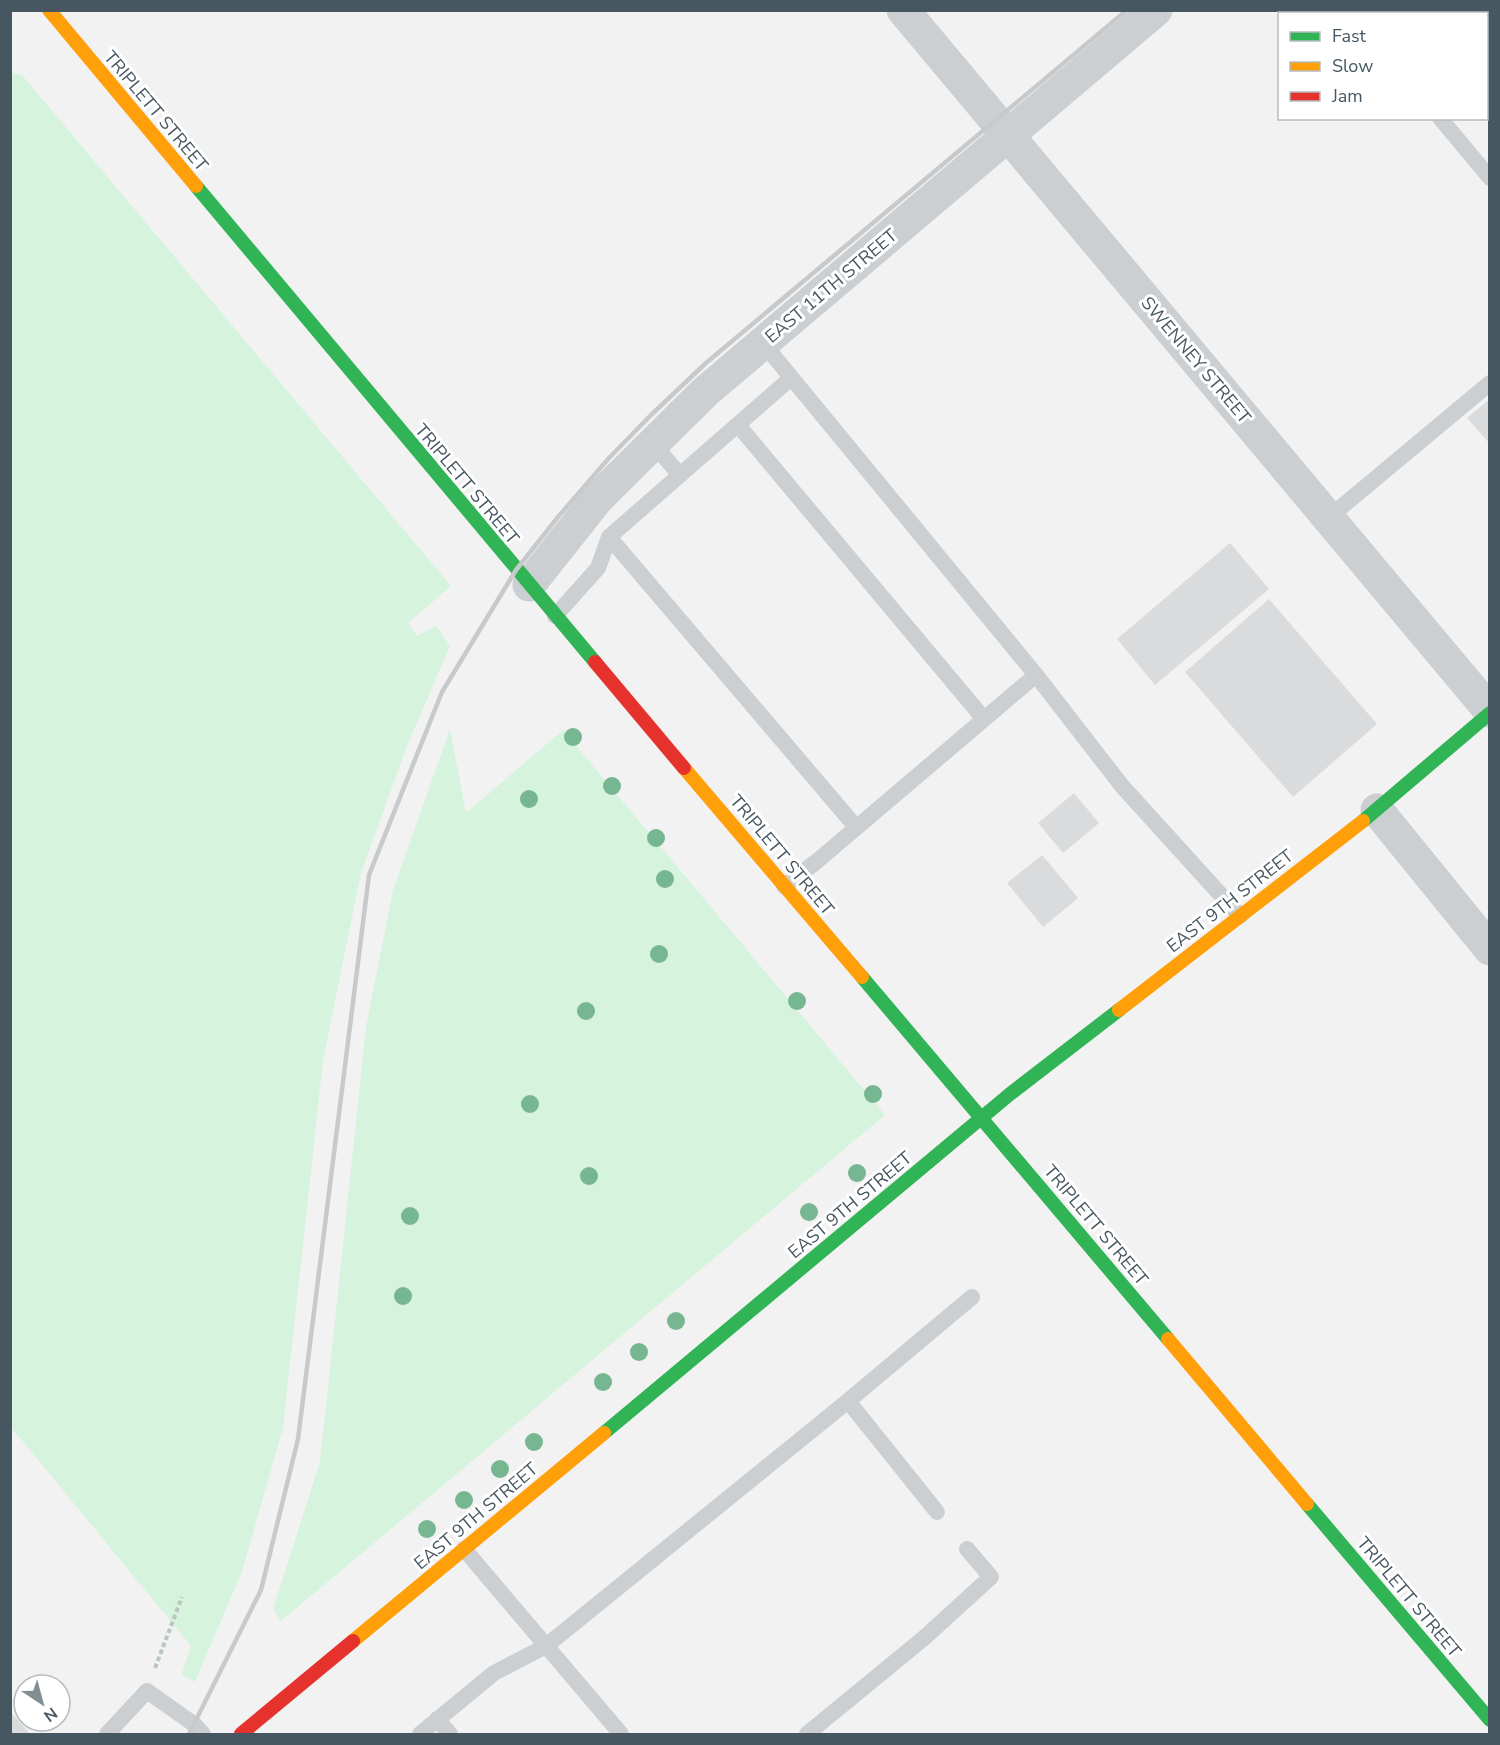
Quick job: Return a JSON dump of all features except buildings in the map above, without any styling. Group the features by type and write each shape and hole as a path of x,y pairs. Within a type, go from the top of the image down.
{"main road":[{"name":"TRIPLETT STREET","path":"49,10 555,616 1490,1720"},
{"name":"EAST 9TH STREET","path":"240,1734 738,1323 1010,1094 1377,810 1490,712"}],"street":[{"name":"SWENNEY STREET","path":"903,10 1490,712"},
{"name":"EAST 11TH STREET","path":"529,585 598,498 705,392 1156,10"},
{"path":"1377,810 1490,949"}],"lane":[{"path":"1442,120 1490,178"},
{"path":"763,343 1036,675 1122,786 1240,916"},
{"path":"555,616 598,568 609,537 791,378"},
{"path":"1327,519 1490,384"},
{"path":"738,425 984,719"},
{"path":"654,444 680,475"},
{"path":"609,537 856,827"},
{"path":"784,886 816,862 1036,675"},
{"path":"420,1734 494,1673 546,1646 848,1401 972,1297"},
{"path":"848,1401 937,1512"},
{"path":"464,1549 621,1734"},
{"path":"807,1734 924,1638 991,1577 967,1550"},
{"path":"107,1734 147,1692 195,1725 203,1734"},
{"path":"437,1719 450,1734"}],"path":[{"path":"147,1692 182,1597"}],"green space":[{"path":"10,72 22,75 451,586 408,623 417,636 436,626 450,646 407,746 361,873 323,1061 283,1428 242,1572 195,1682 182,1674 191,1646 11,1427"},
{"path":"450,729 466,813 563,730 885,1115 281,1621 273,1609 320,1462 366,1027 393,890"}],"railway":[{"path":"189,1734 261,1590 298,1439 369,875 442,692 516,570 609,458 651,415 706,363 1127,10"}],"traffic: fast":[{"path":"196,186 595,662"},
{"path":"1363,821 1490,713"},
{"path":"862,977 1168,1339"},
{"path":"604,1433 1010,1094 1119,1010"},
{"path":"1307,1504 1490,1720"}],"traffic: slow":[{"path":"49,10 196,186"},
{"path":"684,768 862,977"},
{"path":"1119,1010 1363,821"},
{"path":"1168,1339 1307,1504"},
{"path":"353,1641 604,1433"}],"traffic: jam":[{"path":"595,662 684,768"},
{"path":"241,1734 353,1641"}]}
